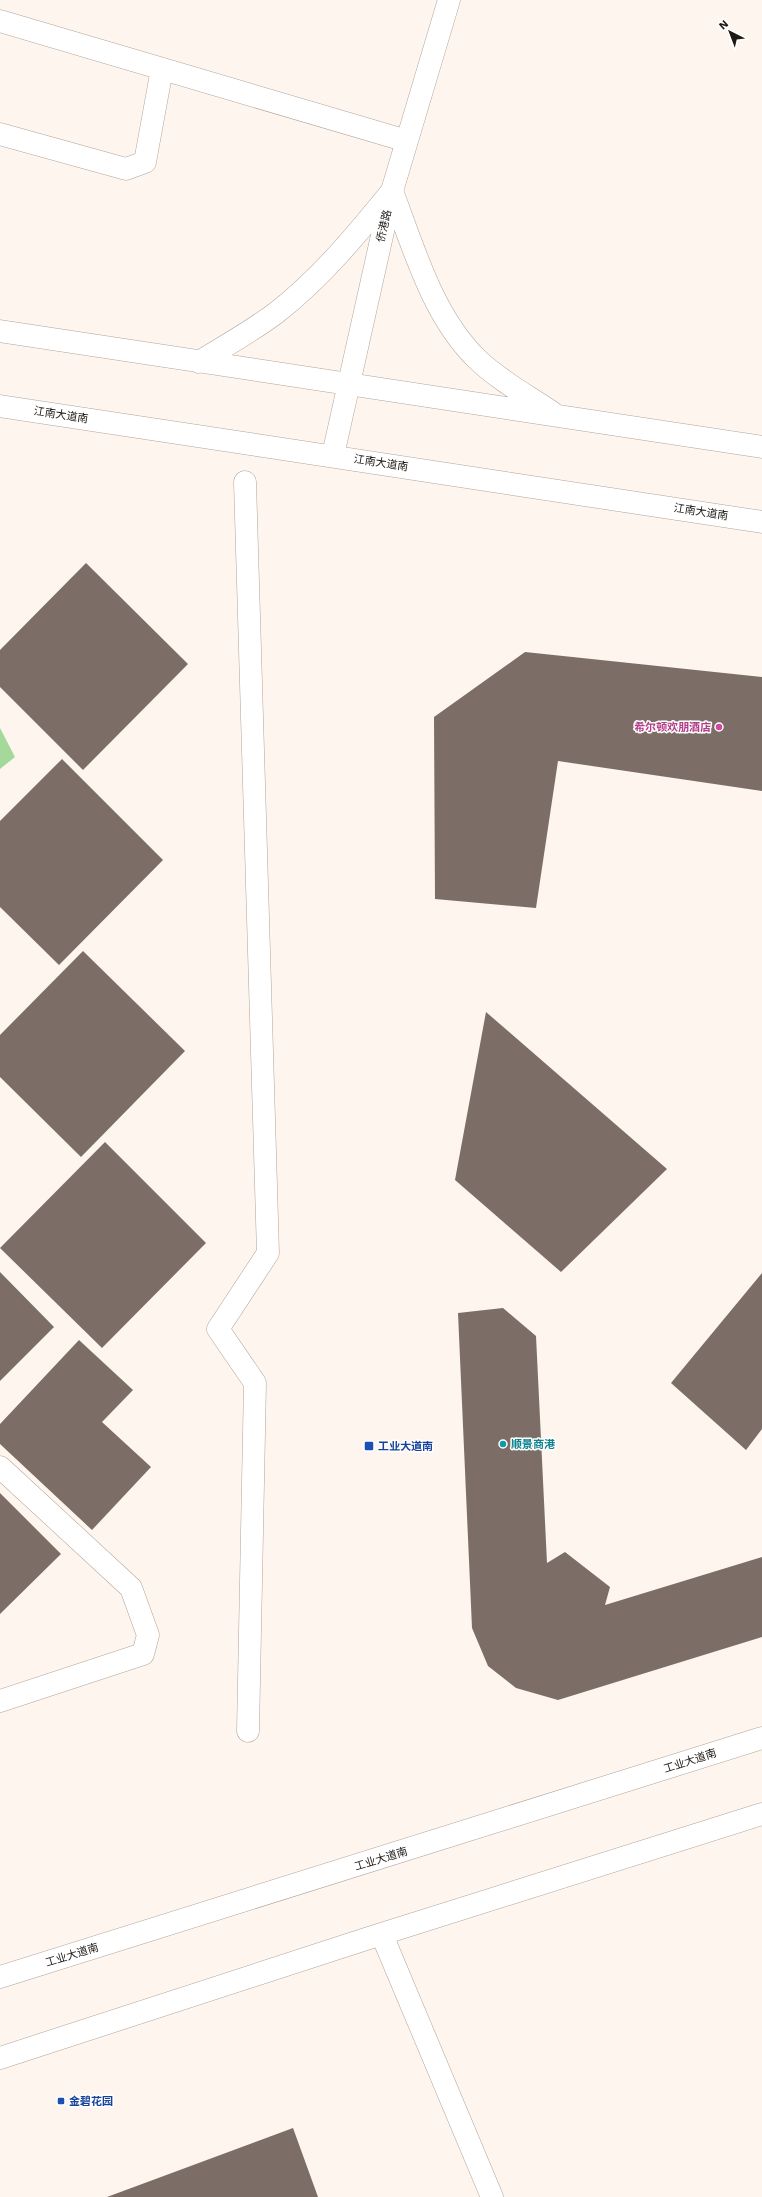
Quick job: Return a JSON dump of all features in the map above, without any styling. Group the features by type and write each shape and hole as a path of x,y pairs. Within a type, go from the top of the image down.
{"main road":[{"name":"侨港路","path":"333,455 392,191 449,0"},
{"path":"0,21 407,141"},
{"path":"0,134 126,169 145,162 162,69"},
{"path":"199,362 251,331 300,293 354,238 392,191 432,292 453,332 479,360 557,416"},
{"path":"0,331 762,447"},
{"name":"江南大道南","path":"0,406 333,455 762,522"},
{"path":"245,482 268,1254 218,1329 255,1383 248,1731"},
{"path":"0,1467 132,1588 148,1635 143,1654 0,1701"},
{"name":"工业大道南","path":"0,1977 762,1738"},
{"path":"0,2058 762,1814"},
{"path":"382,1935 492,2197"}],"green space":[{"path":"0,728 15,757 0,769"}],"building":[{"path":"86,563 188,664 83,770 0,687 0,650"},
{"path":"525,652 762,677 762,791 558,761 536,908 435,899 434,717"},
{"path":"62,759 163,860 59,965 0,907 0,821"},
{"path":"83,951 185,1051 81,1157 0,1077 0,1035"},
{"path":"486,1012 667,1169 561,1272 455,1180"},
{"path":"105,1142 206,1243 102,1348 0,1248"},
{"path":"0,1272 54,1327 0,1381"},
{"path":"762,1273 762,1429 746,1450 671,1383"},
{"name":"顺景商港","path":"503,1308 536,1336 547,1563 565,1552 610,1587 605,1605 762,1557 762,1637 558,1700 516,1688 488,1666 472,1628 458,1313"},
{"path":"79,1340 133,1390 102,1422 151,1467 92,1530 0,1444 0,1424"},
{"path":"0,1493 61,1554 0,1614"},
{"path":"293,2128 318,2197 107,2197"}],"place":[{"name":"希尔顿欢朋酒店","path":"719,727"},
{"name":"顺景商港","path":"503,1444"},
{"name":"工业大道南","path":"369,1446"},
{"name":"金碧花园","path":"61,2101"}]}
